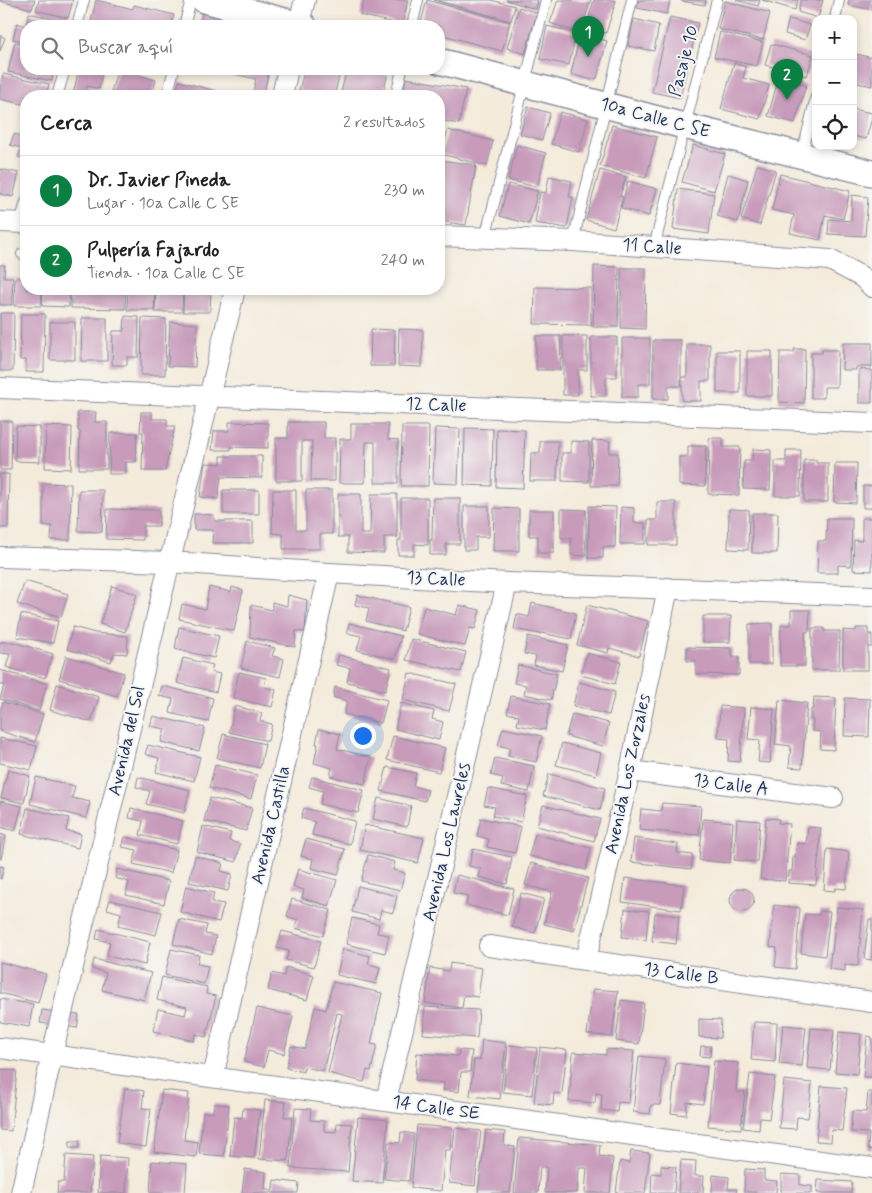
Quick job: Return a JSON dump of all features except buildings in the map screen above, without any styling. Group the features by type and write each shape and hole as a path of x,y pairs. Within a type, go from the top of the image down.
{"street":[{"path":"204,0 278,20"},
{"path":"301,20 305,0"},
{"name":"10a Calle C SE","path":"445,63 684,126 872,173"},
{"path":"283,90 287,75"},
{"path":"0,222 20,223"},
{"name":"11 Calle","path":"445,236 573,241 830,260 867,282"},
{"name":"Avenida del Sol","path":"21,1193 52,1055 234,295"},
{"name":"12 Calle","path":"0,388 872,423"},
{"name":"13 Calle","path":"0,557 170,562 507,583 872,596"},
{"name":"Avenida Castilla","path":"213,1077 329,573"},
{"name":"Avenida Los Laureles","path":"386,1101 507,583"},
{"name":"Avenida Los Zorzales","path":"586,960 630,771 668,588"},
{"name":"13 Calle A","path":"630,771 833,798"},
{"name":"13 Calle B","path":"489,946 872,1002"},
{"name":"14 Calle SE","path":"0,1048 872,1168"}],"lane":[{"path":"79,20 84,0"},
{"path":"186,20 191,0"},
{"path":"413,20 418,0"},
{"path":"485,238 546,0"},
{"path":"573,241 632,0"},
{"name":"Pasaje 10","path":"654,247 717,0"},
{"path":"836,15 839,0"},
{"path":"59,90 63,75"},
{"path":"169,90 172,75"},
{"path":"397,90 401,75"},
{"path":"802,156 814,105"}],"place":[{"name":"Dr. Javier Pineda","path":"588,57"},
{"name":"Pulpería Fajardo","path":"787,100"}]}
